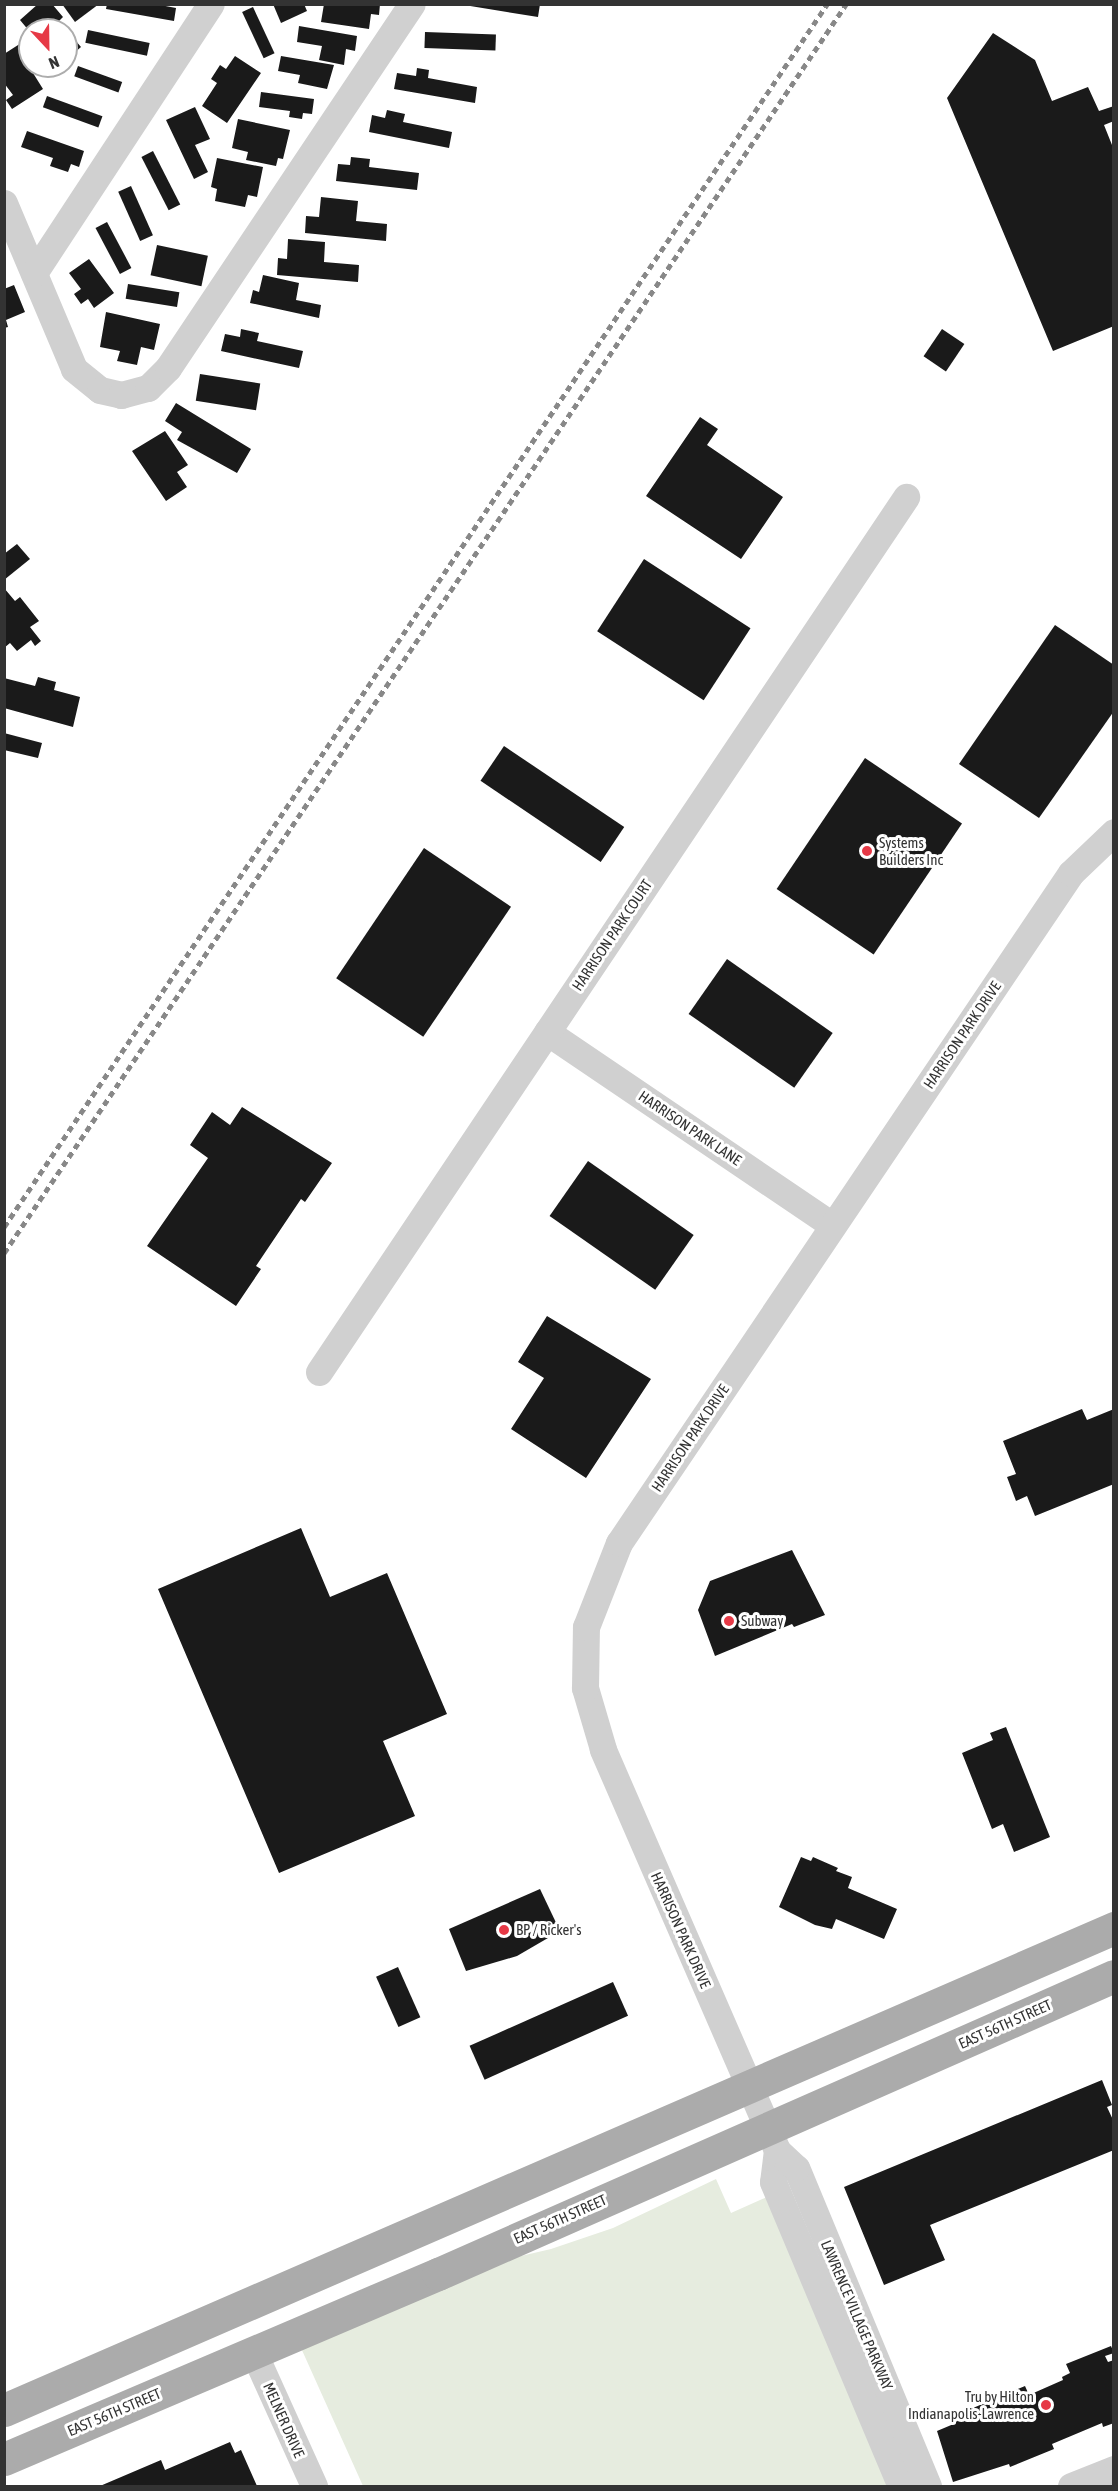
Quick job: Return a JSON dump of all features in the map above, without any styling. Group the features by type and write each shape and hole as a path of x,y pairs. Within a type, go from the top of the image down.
{"main road":[{"name":"EAST 56TH STREET","path":"4,2410 481,2206 764,2120 1113,1928"},
{"name":"EAST 56TH STREET","path":"4,2459 254,2353 764,2120 1113,1976"},
{"path":"254,2353 252,2339 259,2326 353,2279 481,2206"}],"street":[{"path":"33,273 211,4"},
{"path":"4,203 68,358 84,380 100,390 121,394 148,388 160,379 412,4"},
{"name":"HARRISON PARK COURT","path":"319,1372 906,497"},
{"name":"HARRISON PARK DRIVE","path":"764,2120 603,1749 585,1688 586,1627 618,1543 1071,873 1113,832"},
{"name":"HARRISON PARK LANE","path":"547,1032 832,1225"},
{"name":"LAWRENCE VILLAGE PARKWAY","path":"764,2120 773,2182 901,2487"},
{"name":"LAWRENCE VILLAGE PARKWAY","path":"764,2120 796,2168 928,2487"},
{"name":"MELNER DRIVE","path":"254,2353 314,2487"},
{"path":"1071,2487 1113,2469"}],"shaded area":[{"path":"716,2179 731,2213 769,2196 889,2486 363,2486 301,2348 483,2265 551,2249 613,2228"}],"building":[{"path":"38,4 52,4 63,17 62,18 22,18"},
{"path":"62,4 99,4 78,20 72,18"},
{"path":"107,4 155,4 176,8 174,21 106,9"},
{"path":"273,4 304,4 307,11 281,23"},
{"path":"324,4 380,4 379,15 371,14 369,29 321,22"},
{"path":"458,4 540,4 538,17"},
{"path":"253,7 275,53 264,58 242,12"},
{"path":"299,26 357,36 355,51 346,49 344,65 319,60 322,46 297,42"},
{"path":"88,30 150,43 147,56 85,43"},
{"path":"425,32 496,34 495,50 424,48"},
{"path":"993,33 1035,60 1052,101 1088,87 1099,111 1114,106 1114,121 1104,125 1114,150 1114,326 1053,351 947,98"},
{"path":"18,45 18,78 36,78 43,89 12,109 6,100 13,95 4,83 4,54"},
{"path":"235,56 261,73 227,123 202,106 217,83 211,79 220,65 226,69"},
{"path":"281,56 334,65 327,89 298,83 300,75 278,71"},
{"path":"78,66 122,82 118,92 78,78"},
{"path":"417,68 429,70 428,78 477,87 475,103 394,89 397,73 416,76"},
{"path":"261,92 314,99 312,114 303,113 302,119 289,117 290,111 259,107"},
{"path":"47,96 102,116 98,127 43,107"},
{"path":"195,107 210,139 195,145 208,172 194,179 166,120"},
{"path":"387,110 405,114 403,122 452,132 449,148 369,132 372,115 385,118"},
{"path":"238,119 290,130 283,159 278,158 276,166 246,160 248,152 232,148"},
{"path":"27,131 84,151 79,167 71,164 68,172 50,166 53,158 21,147"},
{"path":"153,151 180,204 169,210 141,157"},
{"path":"351,157 370,159 369,167 419,173 417,190 336,181 338,164 350,165"},
{"path":"217,158 263,167 257,197 248,195 245,207 215,201 217,189 211,187"},
{"path":"131,186 153,235 140,241 118,192"},
{"path":"321,197 358,201 356,221 387,224 386,241 305,233 306,216 319,217"},
{"path":"107,222 131,268 120,274 96,228"},
{"path":"288,239 325,242 324,262 359,265 358,282 277,275 278,258 287,259"},
{"path":"157,245 208,256 201,286 151,275"},
{"path":"89,259 114,293 94,308 88,299 81,304 74,294 81,289 69,273"},
{"path":"263,275 299,283 296,300 321,305 319,318 250,303 253,290 259,292"},
{"path":"128,284 179,292 177,307 126,299"},
{"path":"14,285 25,312 6,320 8,327 4,328 4,289"},
{"path":"106,312 160,324 154,350 141,347 137,365 117,361 120,351 100,347"},
{"path":"241,329 259,333 257,341 303,351 299,368 221,351 225,334 240,337"},
{"path":"942,329 964,344 946,371 924,356"},
{"path":"200,374 260,384 256,410 196,401"},
{"path":"176,403 251,449 237,473 177,440 182,432 165,421"},
{"path":"700,417 718,429 707,445 783,497 741,559 646,496"},
{"path":"165,431 188,465 177,472 187,487 166,501 132,451"},
{"path":"17,544 30,559 4,580 4,554"},
{"path":"644,559 751,628 704,700 597,631"},
{"path":"4,588 15,601 20,597 39,621 30,627 41,641 35,646 31,640 17,651 10,643 4,648"},
{"path":"1055,625 1114,665 1114,711 1039,818 959,764"},
{"path":"38,677 56,682 54,690 80,697 73,727 4,708 4,678 35,686"},
{"path":"4,733 42,743 38,758 4,750"},
{"path":"504,746 624,827 601,862 481,781"},
{"path":"865,758 962,823 874,954 777,889"},
{"path":"424,848 511,907 423,1037 336,978"},
{"path":"727,959 833,1033 794,1088 689,1014"},
{"path":"242,1107 332,1163 305,1202 301,1199 256,1266 261,1269 236,1306 147,1246 208,1158 190,1145 212,1112 230,1125"},
{"path":"588,1161 694,1235 655,1290 550,1216"},
{"path":"547,1316 651,1379 586,1478 511,1429 544,1378 518,1362"},
{"path":"1082,1409 1087,1420 1114,1409 1114,1484 1035,1516 1027,1496 1016,1501 1007,1477 1016,1474 1003,1441"},
{"path":"301,1528 330,1597 387,1573 447,1714 383,1741 415,1816 279,1873 158,1589"},
{"path":"792,1550 825,1615 794,1627 792,1624 715,1656 698,1610 710,1581"},
{"path":"1006,1727 1050,1837 1014,1852 1003,1824 992,1829 962,1753 993,1740 990,1733"},
{"path":"801,1857 811,1861 813,1857 838,1868 836,1871 852,1877 848,1888 897,1909 884,1939 836,1919 832,1929 815,1925 779,1907"},
{"name":"BP / Ricker's","path":"540,1889 560,1931 517,1956 466,1971 449,1929"},
{"path":"398,1967 420,2017 398,2027 376,1977"},
{"path":"613,1982 628,2016 485,2080 470,2046"},
{"path":"1102,2080 1112,2105 1107,2107 1114,2122 1114,2150 930,2225 945,2260 884,2285 844,2187"},
{"name":"Tru by Hilton Indianapolis-Lawrence","path":"1111,2346 1114,2353 1105,2356 1108,2362 1114,2360 1114,2423 1103,2427 1102,2423 1052,2444 1054,2449 1010,2467 1009,2464 953,2482 937,2431 956,2423 954,2416 1025,2386 1029,2395 1063,2380 1062,2377 1070,2373 1066,2364"},
{"path":"230,2442 235,2453 241,2450 257,2486 100,2486 161,2460 165,2470"}],"railway":[{"path":"4,1227 827,4"},
{"path":"4,1253 846,4"}],"place":[{"name":"Systems Builders Inc","path":"867,851"},
{"name":"Subway","path":"729,1621"},
{"name":"BP / Ricker's","path":"504,1930"},
{"name":"Tru by Hilton Indianapolis-Lawrence","path":"1046,2405"}]}
